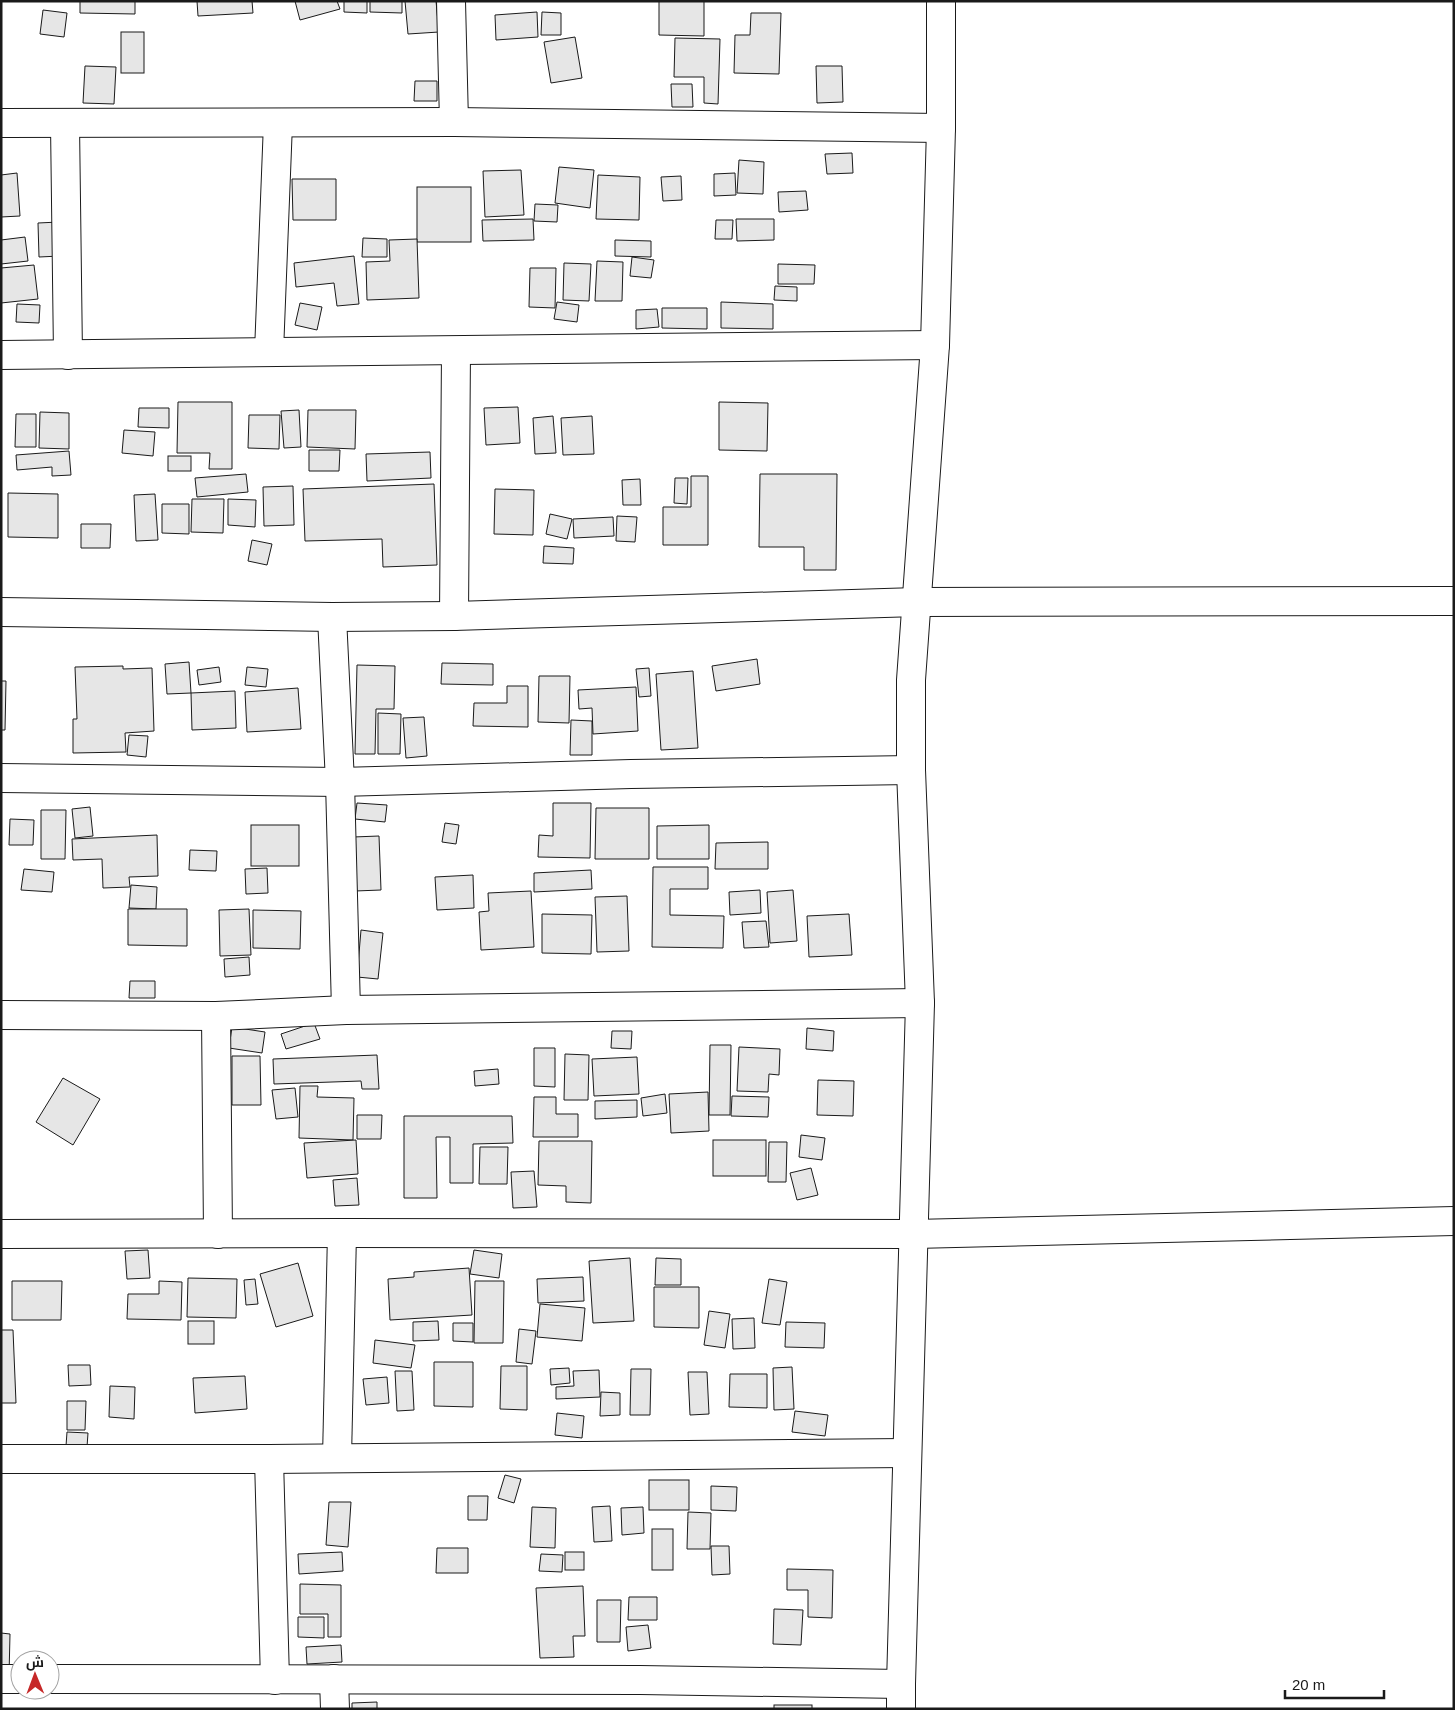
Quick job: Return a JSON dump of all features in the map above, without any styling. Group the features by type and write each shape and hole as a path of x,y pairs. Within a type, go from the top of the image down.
{"street":[{"path":"451,1 454,122"},
{"path":"60,1679 630,1680 901,1697 920,1004 911,770 911,668 935,345 941,128 941,1"},
{"path":"1,124 454,122 941,128"},
{"path":"268,352 278,123"},
{"path":"65,124 68,355"},
{"path":"1,355 935,345"},
{"path":"454,616 456,351"},
{"path":"1,612 332,617 454,616 916,602 1454,601"},
{"path":"332,617 340,782 346,1010"},
{"path":"1,778 340,782 621,774 911,770"},
{"path":"1,1015 216,1016 346,1010 920,1004"},
{"path":"216,1016 218,1234"},
{"path":"1,1234 914,1234 1454,1221"},
{"path":"337,1458 342,1233"},
{"path":"1,1459 907,1454"},
{"path":"269,1459 275,1680"},
{"path":"334,1679 335,1709"}],"building":[{"path":"80,1 135,1 135,14 80,13"},
{"path":"197,1 252,1 253,13 198,16"},
{"path":"295,1 337,1 340,9 300,20"},
{"path":"344,1 367,1 367,13 344,12"},
{"path":"370,1 402,1 402,13 370,12"},
{"path":"405,1 436,1 439,32 408,34"},
{"path":"659,1 704,1 704,36 659,35"},
{"path":"43,10 67,13 64,37 40,34"},
{"path":"537,12 538,37 496,40 495,15"},
{"path":"542,12 561,13 561,35 541,35"},
{"path":"751,13 781,13 779,74 734,73 735,35 750,35"},
{"path":"121,32 144,32 144,73 121,73"},
{"path":"575,37 582,78 551,83 544,42"},
{"path":"675,38 720,39 718,104 704,103 704,77 674,77"},
{"path":"85,66 116,67 114,104 83,103"},
{"path":"816,66 842,66 843,102 817,103"},
{"path":"415,81 437,81 437,101 414,101"},
{"path":"671,84 692,84 693,107 672,107"},
{"path":"852,153 853,173 827,174 825,154"},
{"path":"739,160 764,162 763,194 737,193"},
{"path":"559,167 594,170 590,208 555,203"},
{"path":"521,170 524,215 485,217 483,171"},
{"path":"17,173 20,216 1,217 1,175"},
{"path":"735,173 736,195 714,196 714,174"},
{"path":"598,175 640,177 639,220 596,219"},
{"path":"681,176 682,200 663,201 661,177"},
{"path":"292,179 336,179 336,220 293,220"},
{"path":"417,187 471,187 471,242 417,242"},
{"path":"806,191 808,210 779,212 778,192"},
{"path":"535,204 558,205 557,222 534,221"},
{"path":"533,219 534,240 483,241 482,220"},
{"path":"736,219 774,219 774,240 737,241"},
{"path":"716,220 733,220 732,239 715,239"},
{"path":"59,222 60,256 39,257 38,223"},
{"path":"25,237 28,261 1,264 1,240"},
{"path":"363,238 387,239 387,257 362,257"},
{"path":"417,239 419,298 367,300 366,262 390,261 389,240"},
{"path":"615,240 651,241 651,257 615,256"},
{"path":"354,256 359,304 337,306 334,283 296,287 294,263"},
{"path":"632,257 654,260 651,278 630,276"},
{"path":"597,261 623,262 622,301 595,301"},
{"path":"564,263 591,264 589,301 563,300"},
{"path":"778,264 815,265 814,284 778,284"},
{"path":"34,265 38,299 1,303 1,268"},
{"path":"530,268 556,268 555,308 529,307"},
{"path":"775,286 797,287 797,301 774,300"},
{"path":"557,302 579,305 577,322 554,319"},
{"path":"721,302 773,304 773,329 721,328"},
{"path":"300,303 322,307 317,330 295,325"},
{"path":"17,304 40,305 39,323 16,322"},
{"path":"662,308 707,308 707,329 662,328"},
{"path":"657,309 659,327 636,329 636,310"},
{"path":"178,402 232,402 232,469 209,469 210,453 177,453"},
{"path":"719,402 768,403 767,451 719,450"},
{"path":"518,407 520,443 486,445 484,408"},
{"path":"139,408 169,408 169,428 138,427"},
{"path":"299,410 301,447 284,448 281,411"},
{"path":"308,410 356,410 355,449 307,447"},
{"path":"40,412 69,413 69,449 39,448"},
{"path":"16,414 36,414 36,447 15,447"},
{"path":"249,415 280,415 279,449 248,448"},
{"path":"553,416 556,453 535,454 533,418"},
{"path":"592,416 594,454 563,455 561,418"},
{"path":"124,430 155,432 153,456 122,453"},
{"path":"309,450 340,450 339,471 309,471"},
{"path":"69,451 71,475 52,476 52,467 17,470 16,455"},
{"path":"430,452 431,478 367,481 366,454"},
{"path":"168,456 191,456 191,471 168,471"},
{"path":"246,474 248,492 197,497 195,478"},
{"path":"760,474 837,474 836,570 804,570 804,547 759,547"},
{"path":"691,476 708,476 708,545 663,545 663,507 691,507"},
{"path":"675,478 688,478 687,504 674,503"},
{"path":"640,479 641,505 623,505 622,480"},
{"path":"434,484 437,565 383,567 382,539 305,541 303,489"},
{"path":"293,486 294,525 264,526 263,487"},
{"path":"495,489 534,490 533,535 494,534"},
{"path":"8,493 58,494 58,538 8,537"},
{"path":"155,494 158,540 136,541 134,495"},
{"path":"192,499 224,499 223,533 191,532"},
{"path":"228,499 256,500 255,527 228,525"},
{"path":"162,504 189,504 189,534 162,533"},
{"path":"550,514 572,519 567,539 546,534"},
{"path":"617,516 637,517 635,542 616,541"},
{"path":"613,517 614,536 574,538 573,519"},
{"path":"81,524 111,524 110,548 81,548"},
{"path":"252,540 272,544 267,565 248,561"},
{"path":"544,546 574,548 573,564 543,563"},
{"path":"757,659 760,684 716,691 712,666"},
{"path":"189,662 191,693 167,694 165,664"},
{"path":"442,663 493,664 493,685 441,684"},
{"path":"357,665 395,666 394,709 376,709 375,754 355,754"},
{"path":"123,666 123,669 152,668 154,731 125,733 126,752 73,753 73,719 77,719 75,667"},
{"path":"219,667 221,682 199,685 197,670"},
{"path":"247,667 268,669 266,687 245,685"},
{"path":"649,668 651,696 639,697 636,669"},
{"path":"693,671 698,748 661,750 656,674"},
{"path":"539,676 570,676 569,723 538,722"},
{"path":"1,681 6,681 5,730 1,730"},
{"path":"507,686 528,686 528,727 473,726 474,703 507,703"},
{"path":"636,687 638,731 593,734 592,708 579,709 578,690"},
{"path":"298,688 301,729 247,732 245,692"},
{"path":"235,691 236,728 192,730 191,693"},
{"path":"378,713 401,714 400,754 378,754"},
{"path":"424,717 427,756 406,758 403,718"},
{"path":"571,720 592,721 592,755 570,755"},
{"path":"129,735 148,736 146,757 127,755"},
{"path":"357,803 387,805 385,822 355,819"},
{"path":"553,803 591,803 590,858 538,857 539,835 553,836"},
{"path":"90,807 93,836 75,838 72,809"},
{"path":"596,808 649,808 649,859 595,859"},
{"path":"41,810 66,810 65,859 41,859"},
{"path":"10,819 34,820 33,845 9,845"},
{"path":"445,823 459,825 456,844 442,842"},
{"path":"251,825 299,825 299,866 251,866"},
{"path":"709,825 709,859 657,859 657,826"},
{"path":"157,835 158,876 129,877 130,887 103,888 102,859 73,860 72,839"},
{"path":"379,836 381,890 355,891 353,837"},
{"path":"768,842 768,869 715,869 716,843"},
{"path":"190,850 217,851 216,871 189,870"},
{"path":"653,867 708,867 708,889 670,889 670,915 724,916 723,948 652,947"},
{"path":"267,868 268,893 246,894 245,869"},
{"path":"24,869 54,872 52,892 21,890"},
{"path":"591,870 592,889 534,892 534,873"},
{"path":"473,875 474,908 437,910 435,877"},
{"path":"131,885 157,887 156,909 129,908"},
{"path":"760,890 761,913 730,915 729,892"},
{"path":"793,890 797,941 770,943 767,892"},
{"path":"531,891 534,947 481,950 479,912 489,911 488,893"},
{"path":"627,896 629,951 597,952 595,897"},
{"path":"128,909 187,909 187,946 128,945"},
{"path":"249,909 251,955 220,956 219,910"},
{"path":"253,910 301,911 300,949 253,948"},
{"path":"542,914 592,915 591,954 542,953"},
{"path":"849,914 852,955 809,957 807,916"},
{"path":"766,921 769,947 744,948 742,922"},
{"path":"361,930 383,933 378,979 357,977"},
{"path":"249,957 250,975 225,977 224,959"},
{"path":"130,981 155,981 155,998 129,998"},
{"path":"314,1023 320,1039 286,1049 281,1034"},
{"path":"232,1027 265,1032 262,1053 229,1048"},
{"path":"807,1028 834,1031 833,1051 806,1049"},
{"path":"612,1031 632,1031 631,1049 611,1048"},
{"path":"710,1045 731,1045 730,1115 709,1115"},
{"path":"739,1047 780,1049 779,1075 769,1074 768,1092 737,1091"},
{"path":"534,1048 555,1048 555,1087 534,1086"},
{"path":"565,1054 589,1055 588,1100 564,1100"},
{"path":"377,1055 379,1089 362,1089 361,1081 274,1084 273,1059"},
{"path":"232,1056 260,1056 261,1105 232,1105"},
{"path":"637,1057 639,1094 594,1096 592,1059"},
{"path":"498,1069 499,1084 475,1086 474,1071"},
{"path":"63,1078 100,1099 73,1145 36,1122"},
{"path":"818,1080 854,1081 853,1116 817,1115"},
{"path":"300,1086 318,1086 317,1097 354,1098 353,1140 299,1138"},
{"path":"295,1088 298,1117 276,1119 272,1090"},
{"path":"708,1092 709,1131 671,1133 669,1094"},
{"path":"665,1094 667,1113 643,1116 641,1098"},
{"path":"732,1096 769,1097 768,1117 731,1116"},
{"path":"534,1097 556,1097 556,1114 578,1114 578,1137 533,1137"},
{"path":"637,1100 637,1117 595,1119 595,1101"},
{"path":"357,1115 382,1115 381,1139 357,1139"},
{"path":"404,1116 512,1116 513,1143 473,1144 473,1183 450,1183 450,1137 436,1137 437,1198 404,1198"},
{"path":"801,1135 825,1138 822,1160 799,1157"},
{"path":"356,1140 358,1174 307,1178 304,1143"},
{"path":"713,1140 766,1140 766,1176 713,1176"},
{"path":"539,1141 592,1141 591,1203 566,1202 566,1186 538,1185"},
{"path":"769,1142 787,1142 786,1182 768,1182"},
{"path":"480,1147 508,1147 507,1184 479,1184"},
{"path":"811,1168 818,1195 797,1200 790,1173"},
{"path":"534,1171 537,1207 513,1208 511,1172"},
{"path":"357,1178 359,1205 335,1206 333,1180"},
{"path":"148,1250 150,1278 127,1279 125,1251"},
{"path":"474,1250 502,1254 499,1278 470,1274"},
{"path":"630,1258 634,1321 593,1323 589,1261"},
{"path":"656,1258 681,1259 681,1285 655,1285"},
{"path":"298,1263 313,1316 276,1327 260,1274"},
{"path":"469,1268 472,1315 390,1320 388,1279 414,1277 414,1272"},
{"path":"583,1277 584,1301 538,1303 537,1279"},
{"path":"188,1278 237,1279 236,1318 187,1317"},
{"path":"255,1279 258,1304 246,1305 244,1280"},
{"path":"769,1279 787,1282 780,1325 762,1323"},
{"path":"12,1281 62,1281 61,1320 12,1320"},
{"path":"159,1281 182,1282 181,1320 127,1319 128,1294 159,1294"},
{"path":"475,1281 504,1281 503,1343 474,1343"},
{"path":"654,1287 699,1287 699,1328 654,1327"},
{"path":"540,1304 585,1308 582,1341 537,1337"},
{"path":"709,1311 730,1314 725,1348 704,1345"},
{"path":"754,1318 755,1348 733,1349 732,1319"},
{"path":"188,1321 214,1321 214,1344 188,1344"},
{"path":"438,1321 439,1340 413,1341 413,1322"},
{"path":"786,1322 825,1323 824,1348 785,1347"},
{"path":"453,1323 473,1323 473,1342 453,1341"},
{"path":"519,1329 536,1331 532,1364 516,1362"},
{"path":"1,1330 13,1330 16,1403 1,1403"},
{"path":"375,1340 415,1345 411,1368 373,1363"},
{"path":"434,1362 473,1362 473,1407 434,1406"},
{"path":"68,1365 90,1365 91,1385 69,1386"},
{"path":"501,1366 527,1366 527,1410 500,1409"},
{"path":"792,1367 794,1409 774,1410 773,1368"},
{"path":"569,1368 570,1383 551,1385 550,1369"},
{"path":"631,1369 651,1369 650,1415 630,1415"},
{"path":"599,1370 600,1397 556,1399 556,1387 574,1386 573,1371"},
{"path":"395,1371 412,1371 414,1410 397,1411"},
{"path":"688,1372 707,1372 709,1414 690,1415"},
{"path":"730,1374 767,1374 767,1408 729,1407"},
{"path":"245,1376 247,1409 195,1413 193,1378"},
{"path":"387,1377 389,1403 366,1405 363,1379"},
{"path":"110,1386 135,1387 134,1419 109,1417"},
{"path":"601,1392 620,1393 620,1415 600,1416"},
{"path":"67,1401 86,1401 85,1430 67,1430"},
{"path":"795,1411 828,1415 825,1436 792,1432"},
{"path":"557,1413 584,1416 582,1438 555,1435"},
{"path":"67,1432 88,1433 87,1447 66,1446"},
{"path":"505,1475 521,1479 514,1503 498,1498"},
{"path":"649,1480 689,1480 689,1510 649,1510"},
{"path":"711,1486 737,1487 736,1511 711,1510"},
{"path":"468,1496 488,1496 487,1520 468,1520"},
{"path":"329,1502 351,1502 348,1547 326,1545"},
{"path":"610,1506 612,1541 594,1542 592,1507"},
{"path":"532,1507 556,1508 555,1548 530,1547"},
{"path":"643,1507 644,1533 622,1535 621,1508"},
{"path":"688,1512 711,1513 710,1549 687,1549"},
{"path":"652,1529 673,1529 673,1570 652,1570"},
{"path":"711,1546 729,1546 730,1574 712,1575"},
{"path":"437,1548 468,1548 468,1573 436,1573"},
{"path":"342,1552 343,1571 299,1574 298,1554"},
{"path":"565,1552 584,1552 584,1570 565,1570"},
{"path":"541,1554 563,1555 562,1572 539,1571"},
{"path":"787,1569 833,1570 832,1618 808,1617 808,1590 787,1590"},
{"path":"300,1584 341,1585 341,1637 328,1637 328,1614 300,1614"},
{"path":"583,1586 585,1636 573,1636 574,1657 540,1658 536,1588"},
{"path":"629,1597 657,1597 657,1620 628,1620"},
{"path":"597,1600 621,1600 620,1642 597,1642"},
{"path":"774,1609 803,1610 801,1645 773,1644"},
{"path":"298,1617 324,1617 324,1638 298,1637"},
{"path":"648,1625 651,1648 628,1651 626,1627"},
{"path":"1,1633 10,1634 9,1676 1,1676"},
{"path":"341,1645 342,1662 307,1664 306,1647"},
{"path":"377,1702 377,1709 352,1709 352,1703"},
{"path":"774,1705 812,1705 812,1709 774,1709"}]}
